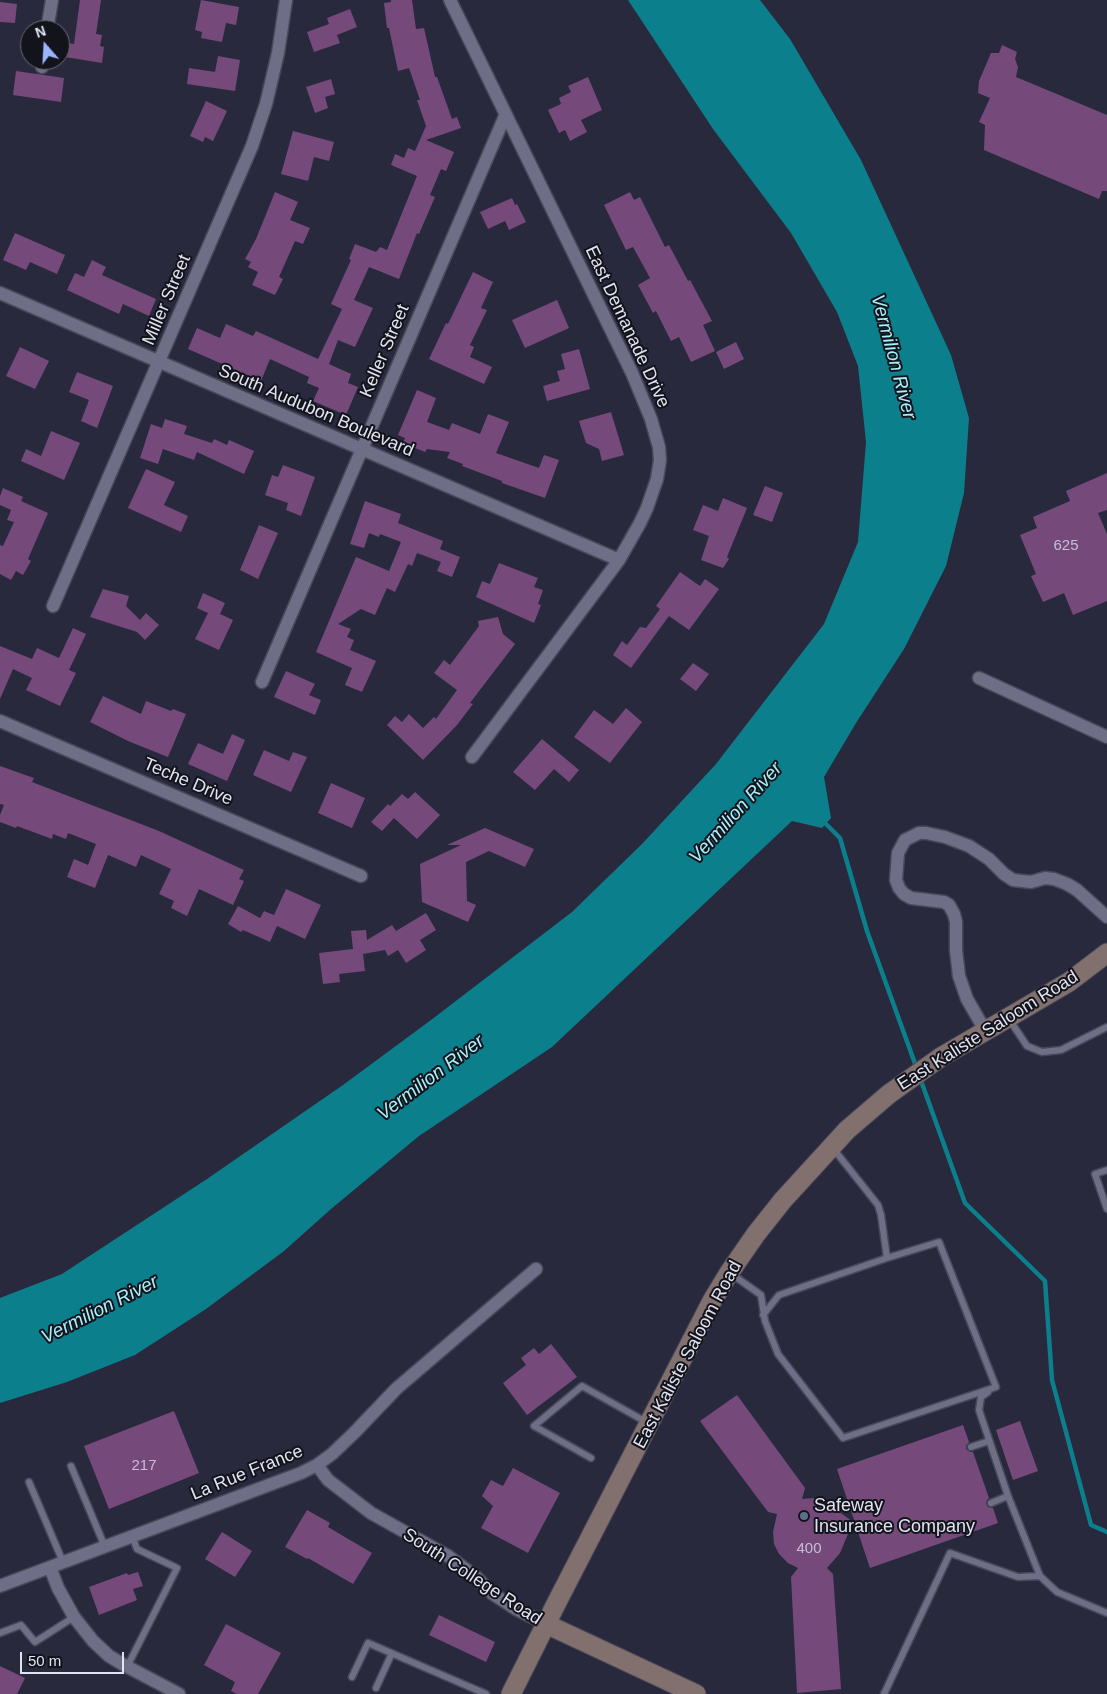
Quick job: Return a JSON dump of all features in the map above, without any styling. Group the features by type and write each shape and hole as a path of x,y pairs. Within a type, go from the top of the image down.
{"main road":[{"name":"East Kaliste Saloom Road","path":"511,1694 712,1301 756,1234 783,1200 847,1130 889,1094 941,1057 1069,982 1107,953"},
{"name":"South College Road","path":"546,1624 696,1694"}],"street":[{"path":"49,20 52,0"},
{"name":"Miller Street","path":"53,606 257,133 278,52 286,0"},
{"name":"East Demanade Drive","path":"450,0 632,373 651,419 659,447 660,460 657,479 640,523 619,560 472,757"},
{"name":"Keller Street","path":"262,682 505,116"},
{"name":"South Audubon Boulevard","path":"0,293 619,560"},
{"path":"979,678 1107,738"},
{"name":"Teche Drive","path":"0,721 362,876"},
{"path":"986,1032 967,999 959,976 954,914 944,902 911,898 899,888 896,880 898,853 905,840 919,833 946,837 969,846 989,859 1013,880 1031,882 1045,878 1067,884 1078,890 1107,917"},
{"name":"La Rue France","path":"0,1586 301,1473 317,1465 332,1454 355,1432 396,1388 536,1269"},
{"name":"South College Road","path":"317,1465 328,1480 371,1513 448,1556 501,1599 546,1624"},
{"path":"50,1567 58,1588 74,1617 93,1642 109,1656 178,1694"}],"lane":[{"path":"1008,1018 1027,1046 1042,1052 1061,1050 1107,1027"},
{"path":"831,1146 878,1205 886,1258"},
{"path":"1107,1170 1096,1174 1107,1209"},
{"path":"763,1315 779,1295 939,1242 996,1386"},
{"path":"729,1273 762,1296 763,1315 778,1354 843,1438 996,1386"},
{"path":"591,1458 534,1426 582,1386 650,1424"},
{"path":"996,1386 981,1397 978,1410 1008,1496 1040,1576 1057,1592 1107,1613"},
{"path":"971,1447 989,1440"},
{"path":"71,1466 105,1547"},
{"path":"29,1482 63,1562"},
{"path":"991,1503 1008,1496"},
{"path":"127,1667 178,1568 137,1549 132,1536"},
{"path":"884,1694 950,1553 1018,1577 1040,1576"},
{"path":"0,1633 21,1626 35,1642 74,1617"},
{"path":"352,1677 368,1643 486,1694"},
{"path":"376,1688 392,1653"}],"water":[{"name":"Vermilion River","path":"628,0 760,0 790,39 861,160 951,355 969,418 964,493 946,566 904,649 824,777 831,818 822,828 792,821 552,1047 419,1136 284,1251 206,1309 135,1355 67,1382 0,1403 0,1298 62,1274 207,1179 343,1085 572,912 642,844 716,764 824,624 858,542 866,442 858,366 837,312 791,233 713,129"}],"building":[{"path":"80,0 101,0 96,34 102,35 100,46 104,47 102,63 70,58 70,43 74,44"},
{"path":"201,0 239,7 236,25 226,23 222,42 201,38 202,32 195,30"},
{"path":"391,0 412,0 416,29 424,28 435,77 437,77 452,119 457,117 461,128 426,140 454,152 446,171 441,169 430,195 435,197 419,234 417,233 399,279 369,267 354,300 373,308 355,347 338,340 329,364 351,374 348,383 358,387 346,415 313,401 319,388 307,383 309,377 270,359 261,381 188,349 197,328 220,338 226,324 253,336 256,331 318,359 342,309 331,304 351,260 349,259 355,244 376,252 380,247 387,250 417,176 391,165 395,154 404,158 408,148 415,151 426,126 417,100 420,100 409,68 398,71 389,28 387,28 384,3 391,2"},
{"path":"0,2 17,4 15,23 0,22"},
{"path":"350,9 357,27 337,35 340,43 314,52 307,32 329,24 327,18"},
{"path":"1002,45 1017,52 1015,59 1018,67 1016,77 1107,115 1107,191 1102,191 1099,199 984,150 985,125 979,122 990,98 978,93 979,81 991,53 999,53"},
{"path":"218,56 240,60 235,91 187,84 189,68 215,72"},
{"path":"16,71 64,78 61,102 13,95"},
{"path":"588,77 602,110 581,120 587,132 570,141 565,130 559,133 548,110 561,104 559,98 571,92 568,86"},
{"path":"331,79 335,94 325,97 328,108 315,113 306,87"},
{"path":"206,101 227,111 213,141 205,137 203,142 190,136"},
{"path":"293,131 334,142 329,161 314,157 308,181 281,174"},
{"path":"275,192 298,202 290,220 310,228 303,244 295,241 279,277 283,279 275,295 252,285 258,272 248,267 251,262 245,259 256,239"},
{"path":"630,192 634,200 640,197 665,247 669,245 712,321 703,325 715,351 691,362 679,337 671,341 656,311 653,313 638,285 650,278 633,247 626,250 604,205"},
{"path":"512,198 526,222 509,230 505,221 488,229 480,212"},
{"path":"15,233 65,255 57,274 30,262 26,270 3,260"},
{"path":"92,260 106,267 102,275 156,299 149,316 123,304 119,314 67,290 75,273 84,277"},
{"path":"473,272 493,282 481,308 487,310 470,345 474,347 470,357 492,367 484,384 429,359"},
{"path":"557,300 569,328 525,348 512,320"},
{"path":"736,342 744,359 724,369 716,352"},
{"path":"20,347 49,361 35,389 6,376"},
{"path":"579,349 590,389 547,401 543,386 560,381 557,371 565,369 561,354"},
{"path":"77,372 113,386 97,428 81,421 89,400 69,392"},
{"path":"417,390 436,398 427,422 449,430 452,423 480,434 488,414 509,422 496,453 539,468 544,455 559,460 545,498 462,466 463,464 447,458 450,452 427,449 425,452 403,443 405,438 398,435"},
{"path":"611,412 624,455 602,461 599,449 586,443 579,421"},
{"path":"165,419 187,426 184,434 212,443 214,439 227,445 229,440 254,451 244,474 197,452 194,460 163,449 158,464 140,458 151,424 162,428"},
{"path":"51,431 80,443 64,480 21,461 26,449 41,456"},
{"path":"283,465 315,477 301,516 286,510 288,503 265,495 272,475 278,477"},
{"path":"146,469 175,482 164,505 188,516 181,532 128,508"},
{"path":"1107,473 1107,510 1098,513 1107,534 1107,601 1073,615 1064,593 1043,602 1031,576 1036,574 1020,535 1037,528 1033,517 1070,501 1066,491"},
{"path":"765,486 783,493 772,522 753,515"},
{"path":"3,488 23,497 21,501 48,513 28,559 31,561 23,575 16,571 11,580 0,574 0,545 3,546 14,522 7,520 11,510 0,505 0,496"},
{"path":"723,498 747,508 727,557 729,559 723,568 701,560 709,536 693,530 703,505 718,511"},
{"path":"365,501 401,514 398,523 443,541 440,549 460,557 452,577 437,571 441,562 417,553 412,566 408,564 395,592 387,588 375,615 361,609 338,624 351,629 347,637 354,640 350,650 376,661 362,692 345,685 352,668 316,652 356,557 389,571 401,542 380,534 379,537 369,533 364,548 350,544"},
{"path":"259,525 278,533 258,579 240,570"},
{"path":"499,563 538,578 534,587 543,590 538,604 541,605 534,623 476,597 482,581 490,584"},
{"path":"680,572 700,586 705,579 719,589 689,630 669,616 631,668 613,655 622,641 627,645 640,627 646,628 660,609 656,606"},
{"path":"103,589 129,596 126,606 140,620 146,613 159,625 145,640 137,632 90,617"},
{"path":"203,593 225,603 220,614 233,620 219,650 195,639 208,613 197,608"},
{"path":"498,617 503,634 515,644 470,703 473,704 457,725 423,760 387,725 395,716 402,722 409,714 423,728 434,717 436,719 457,690 434,673 444,660 450,665 479,626 478,621"},
{"path":"73,628 86,634 69,670 76,673 60,706 26,690 32,678 13,669 0,699 0,646 32,659 37,648 59,658"},
{"path":"693,663 709,674 696,691 680,679"},
{"path":"286,671 315,684 309,695 321,700 315,715 274,697"},
{"path":"103,696 141,714 146,701 171,711 173,709 186,714 168,757 128,741 90,722"},
{"path":"626,708 642,722 610,763 574,737 594,710 613,724"},
{"path":"232,734 245,740 227,781 188,764 198,743 223,754"},
{"path":"542,739 579,770 569,782 554,769 535,790 513,772"},
{"path":"264,750 289,761 293,752 307,757 291,792 253,775"},
{"path":"0,766 34,778 32,782 159,831 244,870 239,879 244,881 233,905 199,889 187,916 171,908 174,901 159,894 171,869 141,855 136,867 108,855 95,888 67,877 74,859 88,865 96,844 68,833 66,839 53,834 52,839 0,822 0,815 4,805 0,804"},
{"path":"331,783 365,798 352,828 318,813"},
{"path":"415,792 440,815 417,839 394,818 382,831 371,822 388,804 390,806 402,794 408,799"},
{"path":"485,828 534,849 525,867 489,851 466,862 467,901 476,905 468,922 422,902 420,864 461,845 447,845"},
{"path":"286,889 321,905 305,939 277,926 270,942 243,930 241,932 228,924 238,906 260,918 264,911 274,915"},
{"path":"426,913 436,930 420,940 426,950 406,963 398,950 388,956 385,950 363,954 365,971 339,974 340,982 323,984 319,953 353,949 351,931 366,930 367,940 392,925 396,931"},
{"path":"551,1344 577,1377 527,1415 503,1383 526,1365 521,1358 534,1348 539,1354"},
{"path":"737,1395 805,1488 802,1499 815,1498 826,1502 853,1522 840,1553 827,1568 833,1574 841,1689 797,1693 791,1577 798,1568 788,1563 779,1554 774,1544 773,1532 777,1514 768,1512 700,1421"},
{"path":"174,1411 199,1473 109,1509 84,1446"},
{"path":"1020,1421 1038,1471 1013,1480 996,1430"},
{"path":"963,1425 969,1442 966,1449 973,1452 989,1498 986,1504 988,1507 993,1508 998,1523 870,1568 837,1469"},
{"path":"513,1468 560,1493 528,1553 481,1528 493,1506 482,1496 491,1480 503,1486"},
{"path":"307,1510 330,1523 328,1527 372,1553 353,1584 285,1547"},
{"path":"222,1532 252,1551 235,1577 205,1559"},
{"path":"138,1572 143,1586 133,1589 137,1600 99,1615 89,1587 127,1573 128,1575"},
{"path":"439,1615 495,1642 486,1662 429,1635"},
{"path":"226,1624 281,1653 258,1694 237,1694 231,1691 235,1682 204,1665"},
{"path":"0,1666 25,1678 17,1694 0,1694"}],"waterway":[{"path":"823,821 840,838 867,931 917,1069"},
{"path":"920,1078 965,1203 1045,1281 1052,1380 1091,1525 1107,1532"}],"place":[{"name":"Safeway Insurance Company","path":"804,1516"}]}
